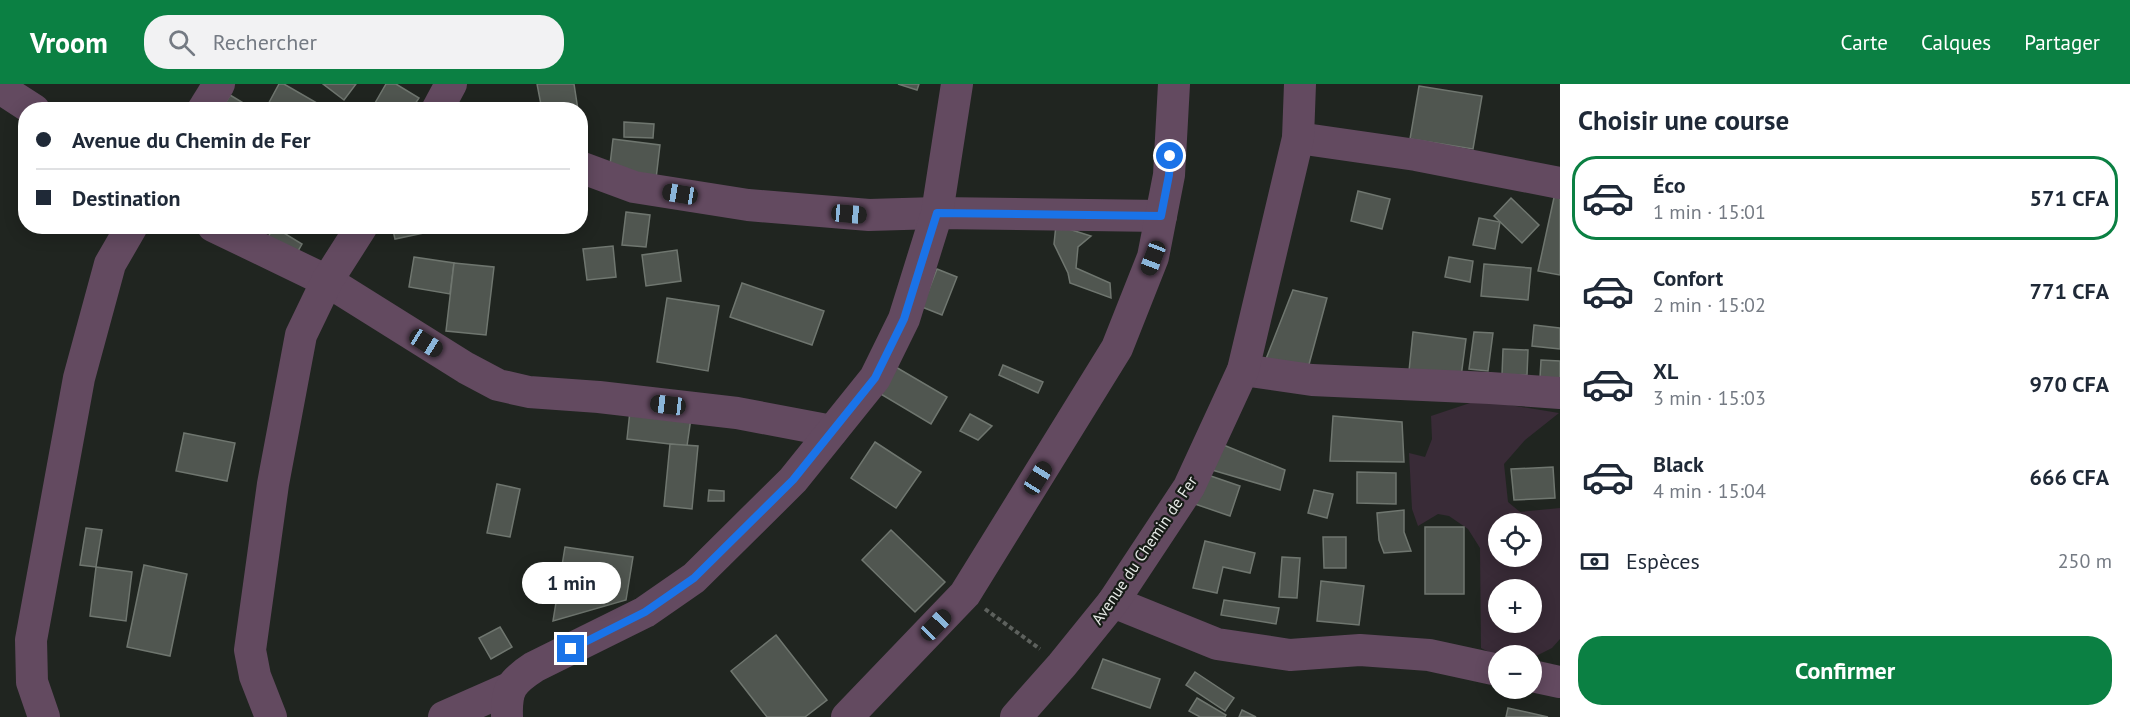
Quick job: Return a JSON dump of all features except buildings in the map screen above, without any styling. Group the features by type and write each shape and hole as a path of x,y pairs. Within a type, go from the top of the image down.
{"street":[{"path":"208,102 219,84"},
{"path":"444,717 508,703 517,678 534,667 645,612 694,578 793,480 875,378 904,319 937,213 957,84"},
{"path":"847,717 965,594 1117,348 1153,258 1169,175 1174,84"},
{"name":"Avenue du Chemin de Fer","path":"1016,717 1113,602 1189,487 1243,370 1298,138 1299,84"},
{"path":"0,88 22,102"},
{"path":"1298,138 1416,155 1560,183"},
{"path":"588,170 634,186 748,205 869,215 937,213 1161,216"},
{"path":"44,717 32,682 31,640 79,378 110,264 127,234"},
{"path":"230,234 327,281 466,368 498,385 529,392 599,397 737,413 832,431"},
{"path":"271,717 255,676 250,650 273,484 302,335 327,281 357,234"},
{"path":"1243,370 1312,380 1560,393"},
{"path":"1113,602 1217,644 1290,655 1360,650 1429,655 1488,668"},
{"path":"1542,678 1560,682"}],"path":[{"path":"965,594 1062,665"}],"shaded area":[{"path":"1479,400 1559,413 1525,440 1504,464 1508,502 1520,512 1560,508 1560,639 1552,648 1542,653 1542,645 1488,645 1488,652 1481,648 1480,548 1468,529 1449,516 1438,514 1418,526 1412,509 1409,453 1425,457 1432,439 1431,416"}],"route":[{"path":"571,649 645,612 694,578 793,480 875,378 904,319 937,213 1161,216 1169,175 1170,156"}]}
